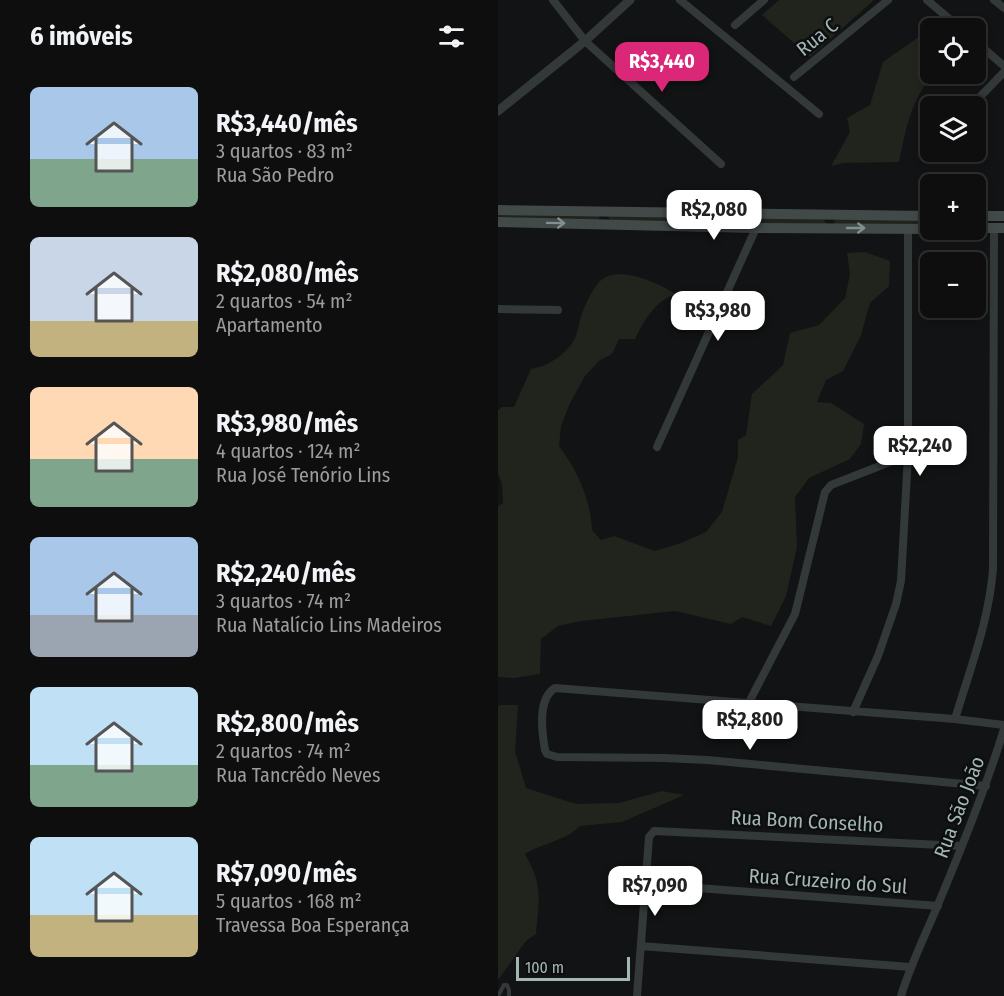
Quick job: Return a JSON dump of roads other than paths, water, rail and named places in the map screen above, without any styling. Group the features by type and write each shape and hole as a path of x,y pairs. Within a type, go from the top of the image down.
{"main road":[{"path":"498,210 920,216"},
{"path":"604,224 603,216 606,211"},
{"path":"830,228 831,216"},
{"path":"986,216 1004,216"},
{"path":"498,222 920,229"}],"street":[{"path":"553,0 585,41 613,69 721,164"},
{"path":"498,111 585,41 630,0"},
{"path":"680,0 819,114"},
{"path":"735,25 764,0"},
{"name":"Rua C","path":"794,77 888,0"},
{"path":"927,0 948,18"},
{"path":"994,0 1004,8"},
{"path":"986,50 1004,66"},
{"path":"981,96 1004,72"},
{"path":"657,447 756,228"},
{"path":"955,718 987,616 993,569 999,228"},
{"path":"853,712 878,656 901,581 908,455 908,229"},
{"path":"498,309 558,310"},
{"path":"748,704 795,614 825,492 831,485 908,455"},
{"path":"986,786 708,760 552,756 547,754 543,742 543,707 549,693 555,688 955,718 1004,727"},
{"name":"Rua São João","path":"902,996 910,966 938,906 986,786 1004,727"},
{"name":"Rua Bom Conselho","path":"645,884 650,833 658,830 962,846"},
{"path":"637,996 645,884"},
{"name":"Rua Cruzeiro do Sul","path":"645,884 938,906"},
{"path":"641,946 910,966"}],"lane":[{"path":"498,996 499,991 507,985 509,996"}]}
